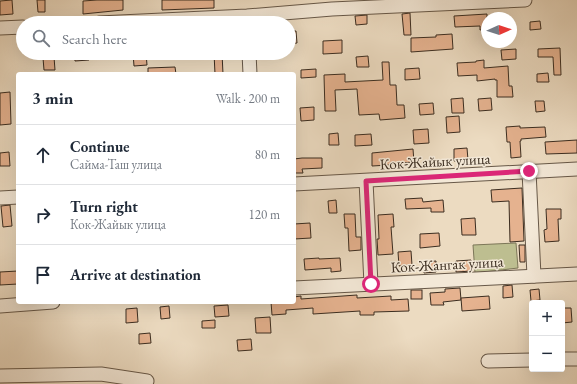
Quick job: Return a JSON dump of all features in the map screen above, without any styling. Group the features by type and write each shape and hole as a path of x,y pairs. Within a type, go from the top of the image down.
{"street":[{"path":"265,16 332,5 525,0"},
{"path":"0,28 16,27"},
{"path":"249,60 250,72"},
{"name":"Кок-Жайык улица","path":"296,184 577,169"},
{"path":"529,171 534,276"},
{"path":"366,181 371,284"},
{"path":"0,198 16,197"},
{"name":"Кок-Жангак улица","path":"296,288 577,274"},
{"path":"0,306 26,304"},
{"path":"565,359 577,359"},
{"path":"488,361 529,360"},
{"path":"0,376 101,374 147,381"}],"green space":[{"path":"516,243 518,268 475,273 473,245"}],"building":[{"path":"12,0 13,14 0,15 0,1"},
{"path":"37,0 45,0 45,12 38,12"},
{"path":"123,0 123,10 83,14 83,1"},
{"path":"162,0 214,0 214,8 162,10"},
{"path":"410,13 411,35 404,35 402,14"},
{"path":"481,14 481,30 480,26 455,27 454,16"},
{"path":"367,15 367,24 356,25 355,16"},
{"path":"540,21 541,29 530,30 530,22"},
{"path":"452,34 453,49 411,52 411,38 436,37 436,35"},
{"path":"342,40 342,53 323,54 323,41"},
{"path":"560,48 561,75 554,75 553,57 538,57 538,49"},
{"path":"516,49 516,59 502,60 501,50"},
{"path":"368,56 369,67 357,67 356,57"},
{"path":"43,60 54,60 55,70 44,70"},
{"path":"134,60 147,60 147,65 134,66"},
{"path":"214,60 222,60 223,72 215,72"},
{"path":"484,60 484,68 508,66 509,86 512,86 513,97 497,97 497,80 495,79 477,81 477,75 458,76 457,63"},
{"path":"382,62 389,62 390,85 396,85 397,105 404,105 405,118 380,120 379,114 359,115 357,89 335,90 336,111 325,111 324,75 345,74 345,82 383,80"},
{"path":"175,67 176,72 148,72 148,68"},
{"path":"419,68 420,79 405,80 405,69"},
{"path":"316,69 316,77 301,78 301,70"},
{"path":"548,73 549,82 537,82 537,74"},
{"path":"10,92 11,124 0,125 0,93"},
{"path":"463,98 464,113 452,113 451,99"},
{"path":"491,98 492,110 479,111 478,99"},
{"path":"535,101 544,101 545,111 536,112"},
{"path":"433,103 434,114 420,115 419,104"},
{"path":"314,107 314,120 301,121 300,108"},
{"path":"459,116 460,132 447,133 446,117"},
{"path":"520,126 520,128 545,127 546,137 521,139 521,157 511,158 510,142 507,142 506,127"},
{"path":"428,129 429,143 414,144 413,130"},
{"path":"338,133 339,145 329,145 329,134"},
{"path":"371,134 372,145 355,146 355,135"},
{"path":"577,140 577,153 546,154 545,142"},
{"path":"467,148 468,160 454,161 454,149"},
{"path":"413,149 414,162 372,166 372,153"},
{"path":"9,152 10,166 0,166 0,153"},
{"path":"322,158 322,168 302,169 303,173 296,173 296,159"},
{"path":"522,188 524,241 510,242 509,201 492,202 491,190"},
{"path":"422,198 423,202 443,200 444,212 431,212 431,208 406,209 405,199"},
{"path":"336,200 337,213 329,213 328,201"},
{"path":"10,205 12,226 3,227 1,206"},
{"path":"546,209 561,209 561,219 558,219 559,241 545,242 544,230 547,229"},
{"path":"344,214 355,214 356,237 361,237 361,250 349,251 348,228 345,228"},
{"path":"393,214 394,227 391,227 393,254 378,255 378,215"},
{"path":"475,218 476,235 462,235 461,219"},
{"path":"310,223 311,238 296,239 296,224"},
{"path":"439,233 440,246 420,248 420,234"},
{"path":"519,245 525,245 525,262 520,262"},
{"path":"411,251 412,265 399,266 398,252"},
{"path":"340,258 341,271 331,272 331,268 305,270 304,259"},
{"path":"471,260 472,271 456,272 456,261"},
{"path":"436,261 436,272 424,273 424,262"},
{"path":"16,271 16,284 0,285 0,272"},
{"path":"512,285 513,297 503,298 503,286"},
{"path":"460,288 461,300 443,302 444,305 431,305 430,293 445,292 445,289"},
{"path":"539,289 540,300 531,300 530,290"},
{"path":"411,290 422,290 422,299 411,299"},
{"path":"357,295 357,298 391,296 391,300 408,299 409,311 374,312 374,315 360,315 360,311 313,314 313,308 286,310 286,314 272,315 271,304 296,304 296,297 301,296 301,299"},
{"path":"489,296 490,309 462,311 461,298"},
{"path":"228,305 229,316 215,317 214,306"},
{"path":"169,306 170,318 161,319 160,307"},
{"path":"137,308 138,322 126,323 126,309"},
{"path":"565,308 571,308 572,322 565,323"},
{"path":"270,317 271,333 256,333 255,318"},
{"path":"215,320 215,328 202,328 202,321"},
{"path":"150,333 151,343 139,344 139,334"},
{"path":"251,339 252,350 238,351 237,340"}],"route":[{"path":"371,284 366,181 529,171"}]}
